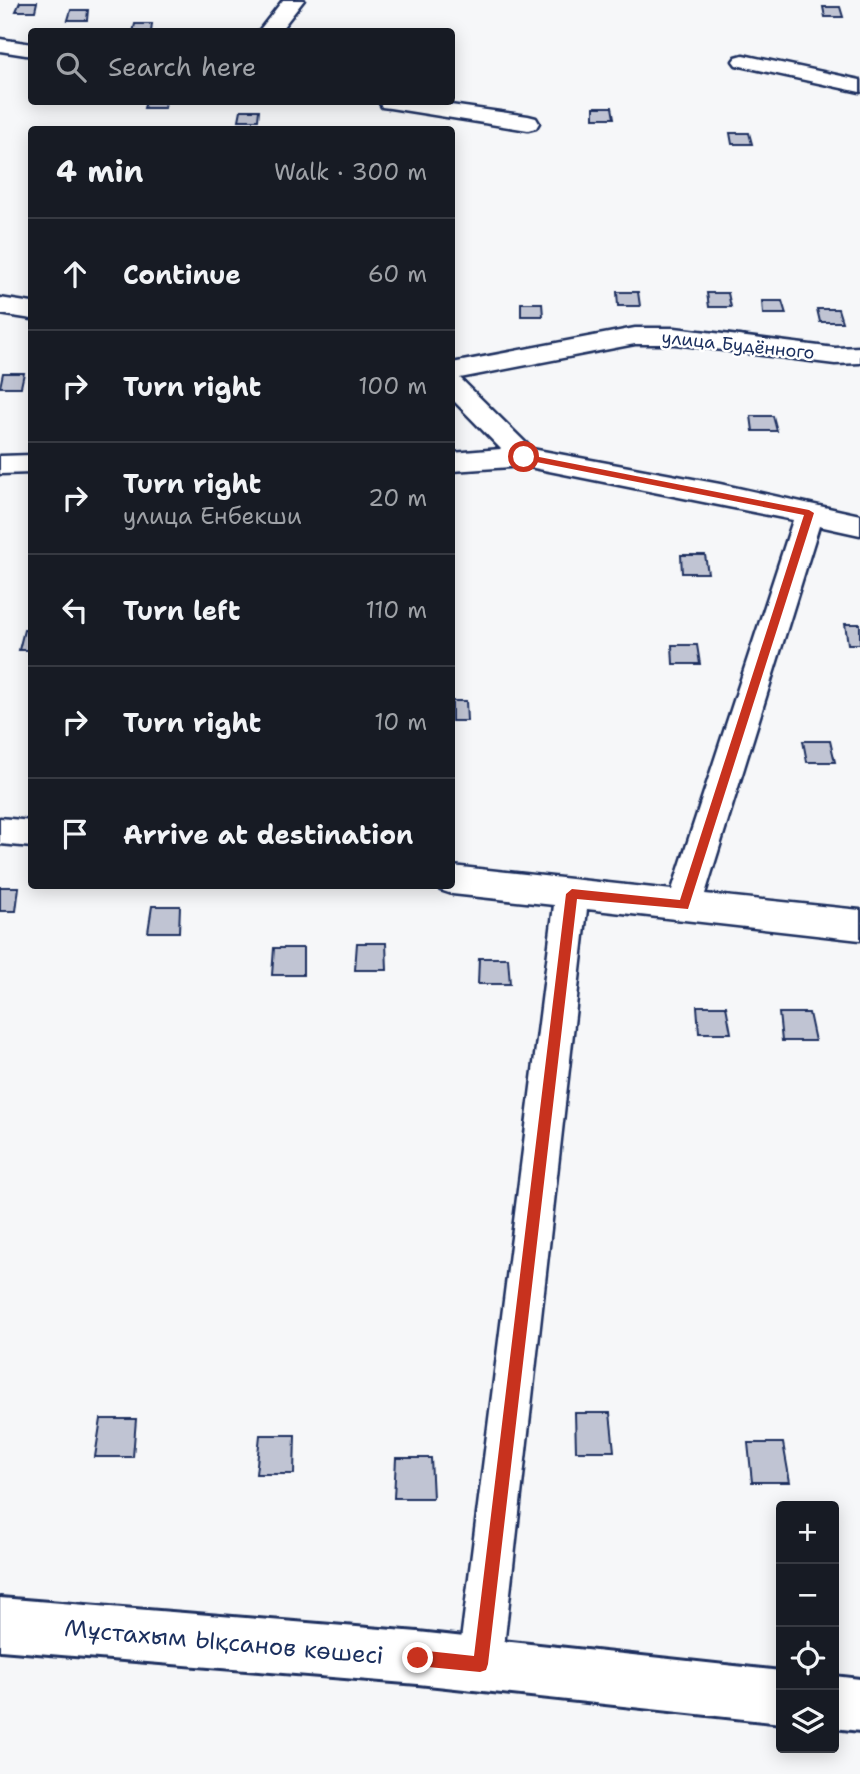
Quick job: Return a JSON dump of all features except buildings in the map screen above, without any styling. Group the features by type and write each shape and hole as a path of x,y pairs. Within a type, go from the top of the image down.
{"main road":[{"name":"Мұстахым Ықсанов көшесі","path":"0,1624 480,1664 776,1696"},
{"path":"839,1703 860,1705"}],"street":[{"path":"271,28 294,0"},
{"path":"0,45 28,49"},
{"path":"743,61 860,86"},
{"path":"410,105 528,123"},
{"path":"0,306 28,310"},
{"name":"улица Будённого","path":"455,370 635,337 676,337 835,356 860,355"},
{"path":"455,387 524,457"},
{"path":"455,462 524,457 860,525"},
{"path":"0,465 28,464"},
{"path":"684,906 809,513"},
{"path":"0,831 28,834"},
{"path":"455,880 860,925"},
{"path":"480,1664 572,894"}],"route":[{"path":"418,1658 480,1664 572,894 684,906 809,513 524,457"}]}
